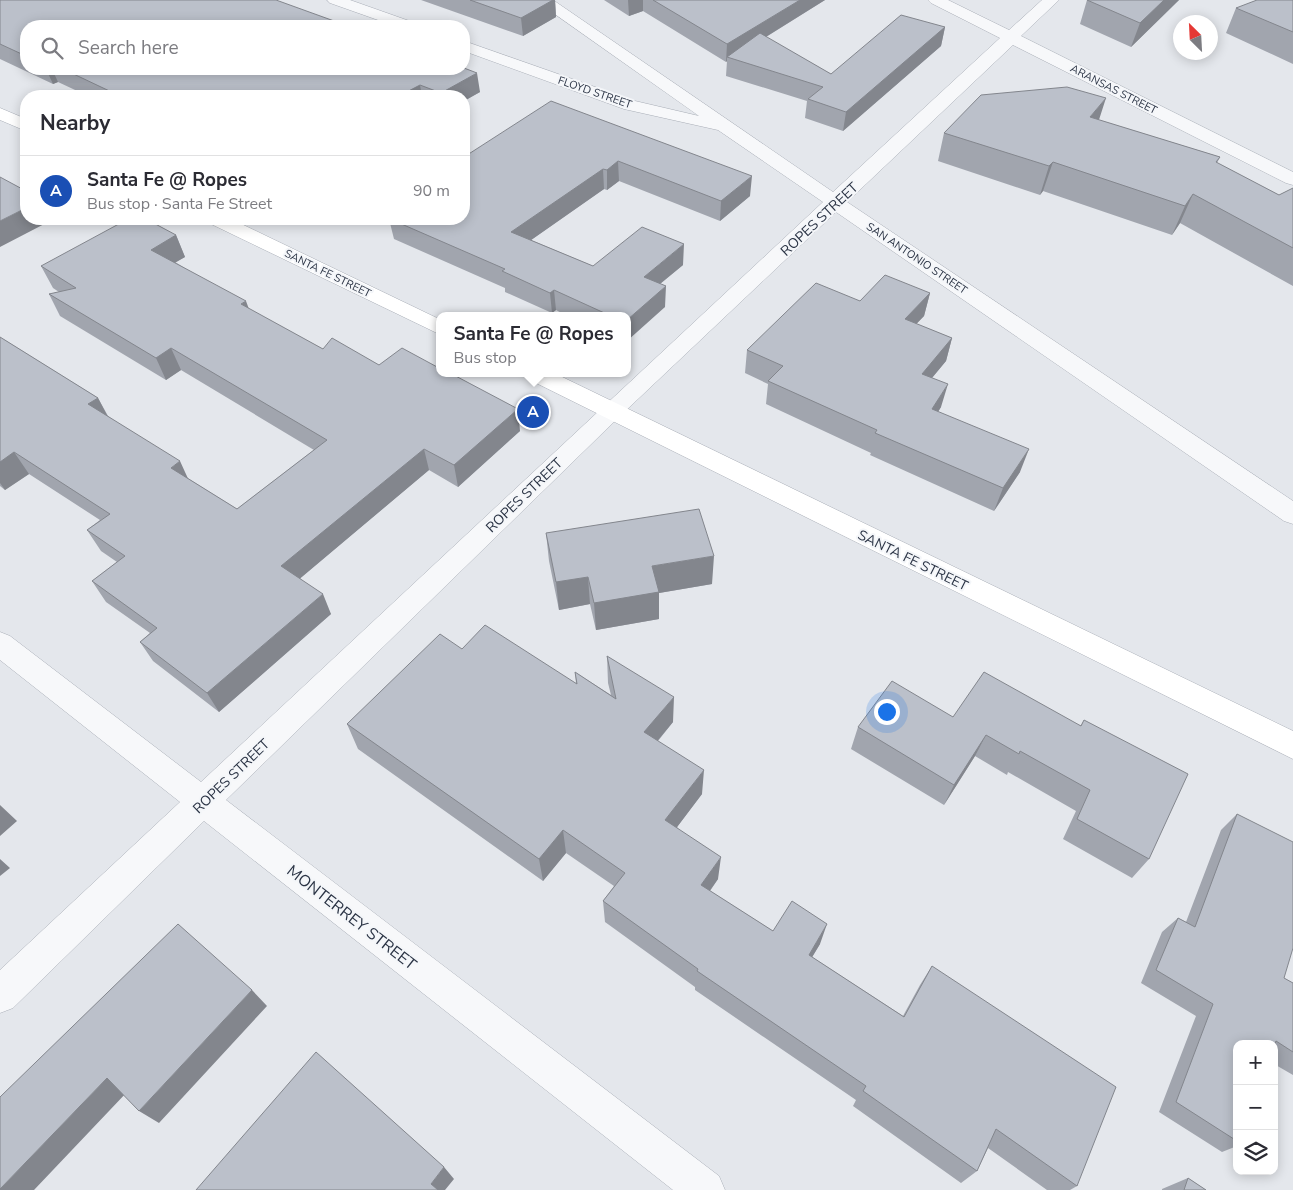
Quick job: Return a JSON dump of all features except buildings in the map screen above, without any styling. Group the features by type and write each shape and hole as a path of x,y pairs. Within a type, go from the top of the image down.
{"main road":[{"path":"0,113 20,123"},
{"name":"SANTA FE STREET","path":"228,225 436,326"},
{"name":"SANTA FE STREET","path":"542,377 1293,746"}],"street":[{"path":"335,0 392,20"},
{"name":"SAN ANTONIO STREET","path":"544,0 836,203 1293,514"},
{"name":"ARANSAS STREET","path":"936,0 1293,179"},
{"name":"ROPES STREET","path":"0,995 611,411 836,203 1051,0"},
{"name":"FLOYD STREET","path":"470,48 630,104 730,129"},
{"name":"MONTERREY STREET","path":"0,644 705,1190"}],"place":[{"name":"Santa Fe @ Ropes","path":"533,412"}]}
